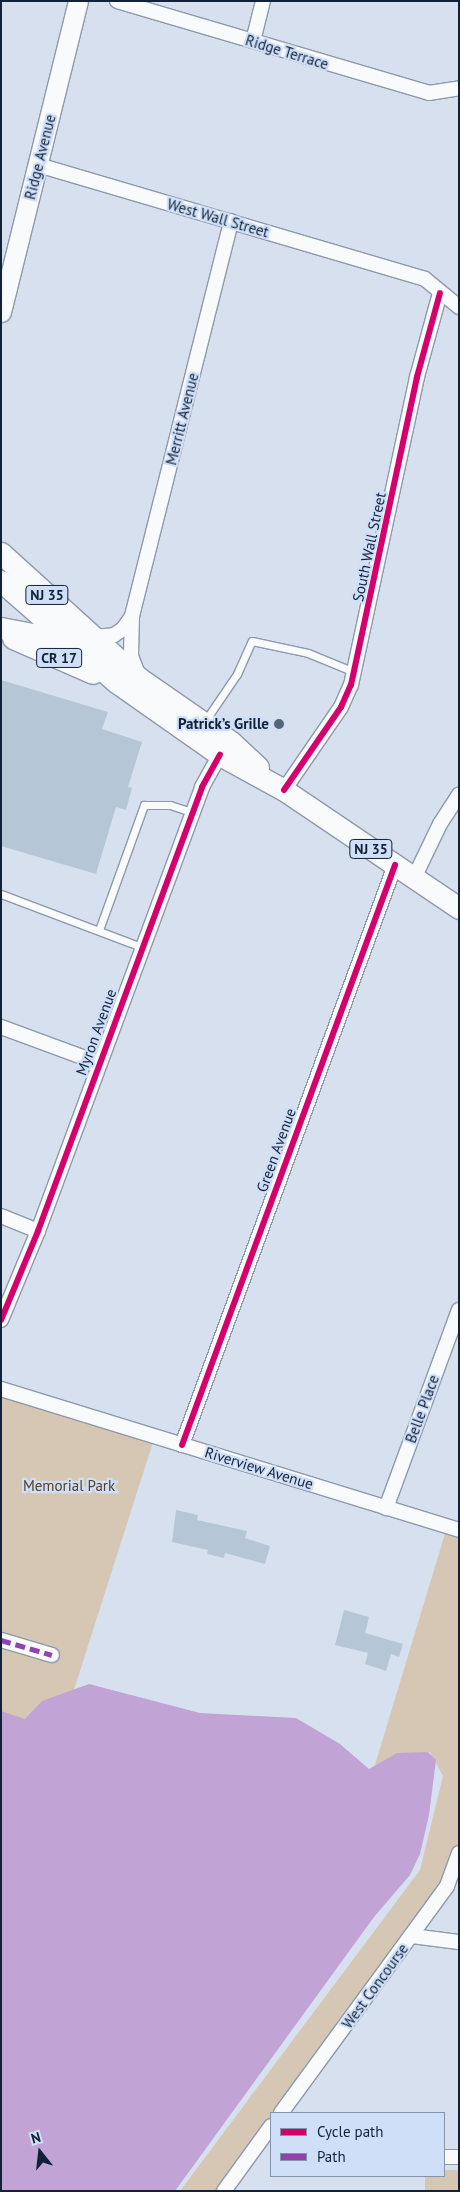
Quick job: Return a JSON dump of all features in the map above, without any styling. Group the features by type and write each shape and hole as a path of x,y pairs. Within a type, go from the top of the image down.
{"main road":[{"name":"NJ 35","path":"1,553 139,678 231,742 284,790"},
{"name":"NJ 35","path":"1,581 65,640 116,682 220,755 284,790 459,908"},
{"name":"CR 17","path":"1,628 65,640 90,648 139,678"},
{"name":"CR 17","path":"1,634 116,682"}],"street":[{"name":"Ridge Avenue","path":"1,312 78,1"},
{"name":"Ridge Terrace","path":"117,1 429,93 459,88"},
{"path":"253,41 263,1"},
{"name":"West Wall Street","path":"38,165 425,279 440,293"},
{"name":"Merritt Avenue","path":"139,678 131,656 132,616 231,221"},
{"path":"440,293 459,307"},
{"name":"South Wall Street","path":"284,790 341,707 354,672 417,377 440,293"},
{"name":"Merritt Avenue","path":"93,637 114,635 124,629 132,616"},
{"name":"Myron Avenue","path":"1,1320 38,1231 192,812 220,755"},
{"path":"414,878 440,824 459,795"},
{"name":"Green Avenue","path":"182,1444 395,865"},
{"path":"1,1027 100,1063"},
{"path":"1,1216 38,1231"},
{"name":"Belle Place","path":"386,1508 459,1310"},
{"name":"Riverview Avenue","path":"1,1389 459,1530"},
{"path":"1,1640 52,1655"},
{"name":"West Concourse","path":"282,2112 447,1886 459,1853"},
{"path":"412,1936 459,1942"},
{"path":"224,2191 267,2140"},
{"path":"445,2158 459,2158"}],"lane":[{"path":"204,723 237,674 252,642 308,653 354,672"},
{"path":"99,930 144,805 170,805 192,812"},
{"path":"1,894 141,947"}],"green space":[{"name":"Memorial Park","path":"1,1394 154,1439 72,1696 25,1734 1,1726"},
{"path":"447,1527 459,1531 459,1874 290,2112 270,2112 270,2139 233,2191 180,2191 420,1870 443,1776 430,1752 397,1757 371,1778"},
{"path":"445,2170 459,2170 459,2191 425,2191 425,2177 445,2177"}],"shaded area":[{"path":"89,1684 200,1713 296,1718 340,1744 369,1769 397,1753 428,1752 436,1760 429,1815 420,1854 410,1875 374,1917 175,2191 1,2191 1,1711 25,1719 42,1701"}],"building":[{"path":"1,680 108,712 102,729 142,742 128,787 132,788 126,810 116,807 96,874 1,846"},
{"path":"176,1510 198,1515 197,1520 247,1531 245,1538 270,1546 265,1564 225,1553 224,1558 207,1554 208,1550 172,1542"},
{"path":"344,1610 369,1617 365,1633 403,1644 399,1657 391,1654 386,1671 365,1664 368,1653 335,1645"}],"marked path":[{"path":"1,1640 52,1655"}],"cycle path":[{"path":"284,790 341,707 351,685 417,377 440,293"},
{"path":"1,1320 38,1231 202,787 220,755"},
{"path":"182,1445 395,865"}],"place":[{"name":"Patrick’s Grille","path":"279,724"}]}
